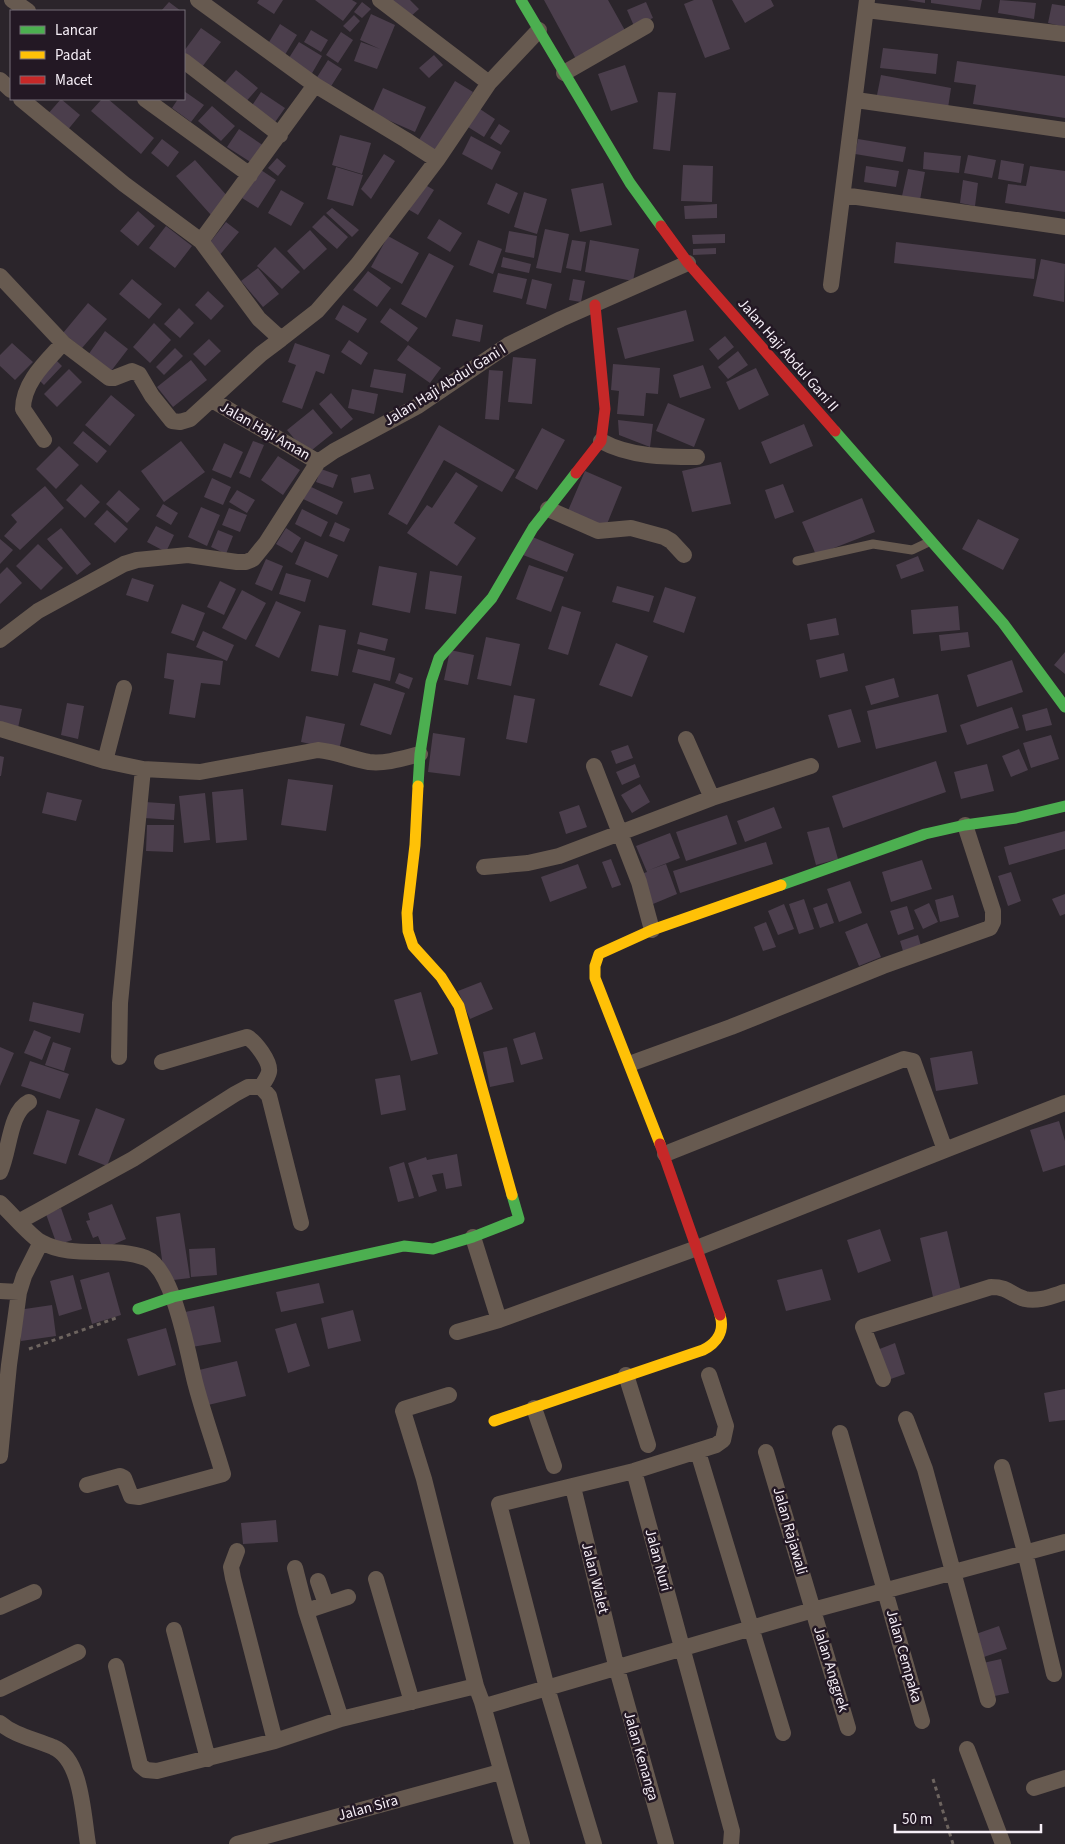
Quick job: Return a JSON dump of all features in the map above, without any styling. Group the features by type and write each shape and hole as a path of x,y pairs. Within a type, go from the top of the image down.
{"street":[{"path":"12,0 27,10"},
{"path":"198,0 315,85 436,160"},
{"path":"380,0 489,83"},
{"name":"Jalan Haji Abdul Gani II","path":"521,0 630,183 688,263 1002,623 1065,707"},
{"path":"831,285 867,5 1065,34"},
{"path":"564,73 646,26"},
{"path":"0,276 64,343 109,378 132,371 139,374 152,396 172,421 180,422 190,419 261,354 317,311 358,264 436,160 489,83 539,30"},
{"path":"185,62 280,135"},
{"path":"0,80 10,89"},
{"path":"201,241 315,85"},
{"path":"22,100 124,184 201,241 259,320 281,339"},
{"path":"147,100 250,175"},
{"path":"856,100 1065,130"},
{"path":"843,195 1065,227"},
{"name":"Jalan Haji Abdul Gani I","path":"1,636 38,610 97,577 137,560 188,555 236,562 246,562 253,559 266,543 318,462 352,440 418,406 508,345 688,263"},
{"path":"138,1309 173,1297 404,1246 433,1249 517,1222 518,1214 459,1006 454,995 441,977 413,946 408,931 407,913 416,845 420,754 431,682 439,658 492,598 533,528 601,441 605,409 595,305"},
{"path":"44,440 23,409 23,403 35,375 64,343"},
{"name":"Jalan Haji Aman","path":"212,400 318,462"},
{"path":"601,441 611,447 634,453 665,457 697,457"},
{"path":"548,508 598,531 631,528 664,537 671,541 684,555"},
{"path":"105,762 124,688"},
{"path":"0,729 105,762 143,769 200,772 318,750 337,752 368,762 382,762 420,754"},
{"path":"686,739 712,798"},
{"path":"594,766 639,882 652,930"},
{"path":"484,867 528,863 551,858 621,834 712,798 810,766"},
{"path":"118,1057 120,1003 143,769"},
{"path":"494,1421 626,1374 703,1350 717,1342 721,1333 720,1319 665,1154 632,1063 595,978 595,966 599,954 652,930 866,854 965,825 1016,818 1065,806"},
{"path":"632,1063 731,1027 884,966 918,956 990,928 993,922 993,911 965,825"},
{"path":"162,1062 247,1037 252,1039 268,1065 268,1074 261,1087"},
{"path":"665,1154 904,1059 912,1061 945,1150"},
{"path":"20,1221 132,1159 235,1094 248,1087 261,1087 269,1096 301,1223"},
{"path":"0,1172 7,1158 16,1112 29,1102"},
{"path":"457,1332 499,1320 697,1248 1065,1103"},
{"path":"0,1203 41,1242 74,1252 120,1252 148,1258 156,1265 173,1297 187,1339 195,1382 223,1474 139,1497 131,1496 124,1478 120,1476 87,1485"},
{"path":"474,1237 499,1320"},
{"path":"0,1456 9,1365 20,1292 24,1276 41,1242"},
{"path":"883,1379 863,1327 991,1287 1005,1287 1024,1298 1038,1300 1065,1292"},
{"path":"0,1291 20,1292"},
{"path":"626,1374 648,1445"},
{"path":"594,1844 547,1688 499,1504 634,1471 716,1445 723,1440 726,1434 726,1426 709,1375"},
{"path":"450,1395 404,1409 403,1412 424,1479 476,1686 522,1844"},
{"path":"534,1408 554,1466"},
{"path":"906,1419 926,1469 988,1700"},
{"name":"Jalan Cempaka","path":"840,1433 922,1721"},
{"path":"698,1452 783,1733"},
{"name":"Jalan Rajawali","path":"766,1452 813,1610"},
{"path":"1002,1467 1025,1552 1054,1674"},
{"name":"Jalan Nuri","path":"634,1471 732,1831 731,1844"},
{"name":"Jalan Walet","path":"572,1487 617,1669"},
{"path":"482,1702 489,1705 813,1610 1065,1542"},
{"path":"237,1551 231,1567 232,1578 275,1741"},
{"path":"295,1568 306,1611 342,1719"},
{"path":"376,1579 412,1702"},
{"path":"318,1581 326,1604"},
{"path":"0,1607 34,1592"},
{"path":"306,1611 348,1597"},
{"name":"Jalan Anggrek","path":"813,1610 848,1728"},
{"path":"174,1630 208,1759"},
{"path":"0,1689 78,1652"},
{"path":"116,1666 140,1765 146,1770 156,1771 275,1741 342,1719 476,1686"},
{"name":"Jalan Kenanga","path":"617,1669 666,1844"},
{"path":"0,1723 12,1732 54,1747 70,1760 76,1778 88,1844"},
{"path":"967,1750 1003,1844"},
{"name":"Jalan Sira","path":"237,1844 500,1772"},
{"path":"1034,1788 1065,1778"}],"lane":[{"path":"798,561 873,544 912,550 931,541"}],"path":[{"path":"9,1365 31,1347 58,1340 138,1309"},
{"path":"933,1779 953,1844"}],"building":[{"path":"259,0 283,0 274,14 257,3"},
{"path":"315,0 352,0 357,3 343,21"},
{"path":"391,0 410,0 419,9 409,18"},
{"path":"544,0 608,0 627,34 577,61"},
{"path":"694,0 712,0 730,49 705,58 684,4"},
{"path":"732,0 771,0 774,6 745,23"},
{"path":"907,0 925,0 925,3"},
{"path":"931,0 982,0 980,10 931,3"},
{"path":"1000,0 1036,3 1034,19 998,13"},
{"path":"169,2 180,10 162,10"},
{"path":"362,2 371,9 362,18 354,12"},
{"path":"646,2 653,18 634,26 627,10"},
{"path":"1052,4 1065,6 1065,27 1048,23"},
{"path":"371,14 395,25 377,69 354,61 361,42 380,49 360,40"},
{"path":"354,15 360,21 350,32 343,26"},
{"path":"280,24 297,35 283,58 266,47"},
{"path":"201,28 221,42 199,71 185,59 185,50"},
{"path":"311,30 328,40 321,52 304,42"},
{"path":"341,32 353,40 338,63 326,55"},
{"path":"299,42 322,56 311,75 287,61"},
{"path":"883,48 938,54 936,74 880,68"},
{"path":"434,55 443,65 429,78 419,68"},
{"path":"328,60 342,69 328,91 314,82"},
{"path":"957,61 1065,76 1065,118 973,104 976,85 954,82"},
{"path":"625,65 638,102 611,111 598,74"},
{"path":"236,70 258,88 243,105 221,87"},
{"path":"881,75 951,88 948,108 877,95"},
{"path":"455,81 473,92 433,155 417,143"},
{"path":"383,88 426,107 415,132 372,113"},
{"path":"185,92 204,105 191,122 172,108 177,100 185,100"},
{"path":"261,92 285,108 273,125 249,110"},
{"path":"658,92 676,93 670,151 653,149"},
{"path":"62,100 80,115 66,132 47,115"},
{"path":"101,100 109,100 154,138 141,154 91,111"},
{"path":"212,106 235,126 221,141 198,121"},
{"path":"480,109 495,119 484,137 468,127"},
{"path":"499,124 510,131 501,145 490,138"},
{"path":"239,129 264,146 252,163 227,147"},
{"path":"340,135 371,143 362,174 332,165"},
{"path":"471,136 501,152 492,170 462,154"},
{"path":"162,139 179,152 168,167 151,153"},
{"path":"858,139 906,147 903,162 855,154"},
{"path":"924,152 961,156 959,173 923,169"},
{"path":"384,154 395,161 371,199 361,189"},
{"path":"968,155 996,160 992,178 964,173"},
{"path":"277,158 286,166 278,176 268,168"},
{"path":"195,160 229,198 211,215 176,176"},
{"path":"1001,160 1024,164 1021,183 998,179"},
{"path":"683,165 713,166 712,202 681,201"},
{"path":"866,166 899,171 896,187 864,182"},
{"path":"1030,166 1065,171 1065,212 1005,203 1008,184 1026,186"},
{"path":"336,167 363,175 353,206 327,199"},
{"path":"908,169 925,172 920,200 902,196"},
{"path":"261,170 276,180 258,208 242,198"},
{"path":"963,180 978,183 975,206 960,203"},
{"path":"422,183 434,190 418,215 406,208"},
{"path":"496,183 518,193 509,214 487,204"},
{"path":"603,183 612,225 580,232 571,189"},
{"path":"281,190 304,203 291,226 268,213"},
{"path":"524,192 547,199 537,234 514,227"},
{"path":"717,204 717,218 685,219 684,206"},
{"path":"332,208 359,230 352,237 326,213"},
{"path":"138,211 155,226 138,246 120,231"},
{"path":"324,215 348,237 337,249 312,227"},
{"path":"439,219 462,233 450,252 427,238"},
{"path":"226,222 239,232 218,257 207,246"},
{"path":"166,226 192,246 175,268 149,248"},
{"path":"545,229 569,234 561,273 536,268"},
{"path":"310,230 327,249 304,270 287,251"},
{"path":"509,231 537,236 534,258 505,252"},
{"path":"725,234 725,243 693,244 692,235"},
{"path":"388,236 419,253 402,284 371,267"},
{"path":"478,240 502,249 493,274 469,265"},
{"path":"572,240 586,242 581,271 566,268"},
{"path":"590,240 639,249 633,281 585,272"},
{"path":"896,242 1036,259 1034,279 894,263"},
{"path":"275,247 300,272 282,289 257,266"},
{"path":"716,248 716,254 693,255 693,249"},
{"path":"429,253 454,266 426,318 401,304"},
{"path":"503,257 531,264 529,273 501,267"},
{"path":"1041,259 1065,264 1064,302 1033,296"},
{"path":"258,268 279,294 263,307 241,281"},
{"path":"368,271 391,288 377,307 353,290"},
{"path":"498,273 527,279 522,299 493,292"},
{"path":"132,279 162,304 149,319 119,294"},
{"path":"532,279 552,284 546,309 526,304"},
{"path":"573,279 585,281 581,302 569,300"},
{"path":"208,291 224,306 211,320 195,305"},
{"path":"88,303 107,319 82,348 63,333"},
{"path":"343,305 367,319 358,333 335,319"},
{"path":"179,308 194,323 180,338 164,324"},
{"path":"390,308 418,328 408,342 380,322"},
{"path":"686,310 694,341 625,359 617,328"},
{"path":"456,319 483,325 480,342 452,336"},
{"path":"154,323 171,340 150,363 133,347"},
{"path":"105,331 128,349 108,375 88,355"},
{"path":"725,336 734,347 718,360 709,349"},
{"path":"209,339 221,351 205,366 193,354"},
{"path":"349,340 368,353 361,365 341,352"},
{"path":"12,343 33,362 15,380 0,366 0,355"},
{"path":"295,343 330,355 324,374 316,371 302,409 282,402 296,365 288,362"},
{"path":"408,345 441,368 430,383 397,360"},
{"path":"175,348 183,356 164,375 156,367"},
{"path":"738,351 748,365 728,379 718,367"},
{"path":"513,357 536,359 532,404 508,402"},
{"path":"55,359 62,366 44,385 38,379"},
{"path":"191,360 207,380 173,407 157,387"},
{"path":"613,364 660,368 658,394 646,393 644,416 617,414 619,391 611,390"},
{"path":"703,365 711,388 680,398 673,375"},
{"path":"756,368 769,395 739,410 726,382"},
{"path":"69,369 82,382 57,407 44,394"},
{"path":"374,369 406,374 403,393 370,387"},
{"path":"489,370 503,371 499,420 485,419"},
{"path":"352,389 378,394 374,414 348,408"},
{"path":"331,393 353,419 341,429 319,404"},
{"path":"111,395 135,415 110,446 85,425"},
{"path":"668,403 705,419 694,447 656,431"},
{"path":"313,409 333,433 307,454 287,430"},
{"path":"618,420 653,424 650,447 619,435"},
{"path":"804,424 813,446 770,464 761,442"},
{"path":"439,425 515,470 502,492 444,460 407,525 388,514"},
{"path":"542,428 565,440 537,490 515,478"},
{"path":"83,431 107,451 97,463 73,443"},
{"path":"181,441 205,472 164,502 141,471"},
{"path":"253,441 264,445 250,478 239,473"},
{"path":"224,443 243,452 231,478 212,470"},
{"path":"59,446 79,465 56,489 36,469"},
{"path":"278,456 300,470 283,495 261,480"},
{"path":"721,462 731,504 692,512 682,471"},
{"path":"321,469 338,475 333,488 316,482"},
{"path":"585,471 622,487 605,529 567,513"},
{"path":"456,472 478,486 454,523 476,538 457,566 407,533 427,505 432,508"},
{"path":"370,474 374,489 354,493 351,478"},
{"path":"212,478 231,487 223,505 204,497"},
{"path":"81,484 100,502 85,518 66,500"},
{"path":"783,484 794,512 775,519 765,490"},
{"path":"307,485 343,502 337,515 301,498"},
{"path":"45,486 64,508 20,550 4,536 17,522 11,515"},
{"path":"119,490 140,509 127,523 106,504"},
{"path":"237,490 255,500 247,513 229,502"},
{"path":"862,498 875,532 816,555 802,522"},
{"path":"163,504 178,513 171,525 156,516"},
{"path":"201,507 220,515 207,546 188,537"},
{"path":"229,508 247,515 240,532 222,525"},
{"path":"302,509 328,522 321,537 295,524"},
{"path":"107,510 128,529 115,543 94,524"},
{"path":"978,519 1019,539 1003,570 962,549"},
{"path":"335,522 350,529 344,542 329,536"},
{"path":"156,526 174,535 166,552 147,542"},
{"path":"61,528 91,564 77,575 47,539"},
{"path":"286,528 301,538 292,553 276,544"},
{"path":"218,530 233,536 226,554 211,547"},
{"path":"530,536 574,554 567,572 523,555"},
{"path":"0,539 13,550 0,564"},
{"path":"305,541 338,555 328,578 295,564"},
{"path":"38,544 63,568 41,590 16,566"},
{"path":"918,556 924,571 901,579 896,565"},
{"path":"266,559 283,566 272,591 255,584"},
{"path":"529,565 564,577 551,612 516,599"},
{"path":"379,566 417,573 410,613 372,605"},
{"path":"7,567 22,583 0,604 0,574"},
{"path":"430,571 462,576 456,614 425,609"},
{"path":"286,573 311,580 305,602 279,594"},
{"path":"132,578 154,585 148,602 126,595"},
{"path":"220,581 236,589 224,615 207,607"},
{"path":"617,586 654,596 649,612 612,602"},
{"path":"665,587 696,597 684,633 653,622"},
{"path":"242,590 266,603 246,640 222,628"},
{"path":"276,601 301,612 279,658 255,646"},
{"path":"182,604 205,613 194,641 171,633"},
{"path":"562,606 581,612 568,655 548,649"},
{"path":"958,606 960,630 913,634 911,610"},
{"path":"836,618 839,635 810,640 807,624"},
{"path":"319,625 346,630 338,676 311,671"},
{"path":"203,631 234,645 227,661 196,647"},
{"path":"360,632 388,639 385,651 357,644"},
{"path":"968,632 970,647 941,651 939,635"},
{"path":"486,637 520,644 511,686 477,679"},
{"path":"616,643 648,656 632,697 599,685"},
{"path":"358,649 395,658 390,681 352,672"},
{"path":"450,650 474,655 468,685 444,680"},
{"path":"1065,652 1065,674 1054,665"},
{"path":"167,653 223,661 220,685 201,683 195,718 169,714 174,680 164,678"},
{"path":"844,653 848,671 820,678 816,660"},
{"path":"1012,660 1023,692 977,707 967,675"},
{"path":"399,673 413,678 409,689 395,683"},
{"path":"894,678 899,697 871,705 865,686"},
{"path":"374,683 405,693 391,735 360,725"},
{"path":"938,694 947,732 876,749 867,711"},
{"path":"514,695 535,699 527,743 506,739"},
{"path":"67,703 84,706 78,739 61,735"},
{"path":"0,705 22,709 18,728 0,725"},
{"path":"1012,707 1019,728 967,745 960,725"},
{"path":"1047,708 1052,725 1026,731 1022,715"},
{"path":"851,709 861,742 838,748 828,715"},
{"path":"306,716 345,724 339,750 301,742"},
{"path":"433,733 465,738 460,776 428,772"},
{"path":"1051,735 1059,759 1031,768 1023,743"},
{"path":"628,745 633,758 616,764 611,751"},
{"path":"1019,749 1028,770 1011,777 1002,756"},
{"path":"0,756 4,757 1,776 0,776"},
{"path":"936,761 946,792 843,828 832,796"},
{"path":"635,764 640,777 622,785 616,772"},
{"path":"987,764 994,791 961,799 954,772"},
{"path":"288,779 333,785 326,831 281,825"},
{"path":"640,784 650,802 632,813 621,795"},
{"path":"243,789 247,840 216,843 212,792"},
{"path":"47,792 82,800 76,821 42,813"},
{"path":"205,793 210,840 184,843 179,796"},
{"path":"145,802 175,804 174,820 144,818"},
{"path":"579,805 587,827 566,834 559,812"},
{"path":"774,807 782,828 745,842 737,821"},
{"path":"727,815 737,844 686,861 676,832"},
{"path":"147,825 174,825 173,852 146,851"},
{"path":"829,827 838,859 816,865 807,832"},
{"path":"1065,831 1065,849 1009,865 1004,847"},
{"path":"670,833 680,858 649,870 666,864 677,894 653,904 641,874 647,872 636,846"},
{"path":"766,842 773,864 680,893 673,871"},
{"path":"611,859 621,885 612,888 602,862"},
{"path":"922,860 932,889 891,902 882,872"},
{"path":"578,864 587,888 550,902 541,877"},
{"path":"1011,872 1021,901 1008,906 998,876"},
{"path":"850,881 862,913 839,922 827,889"},
{"path":"1065,894 1065,914 1060,916 1052,899"},
{"path":"953,895 959,917 940,922 935,900"},
{"path":"804,899 814,929 799,934 789,904"},
{"path":"827,903 834,923 820,928 813,908"},
{"path":"929,903 938,922 923,929 914,910"},
{"path":"784,904 794,929 778,935 768,911"},
{"path":"907,906 914,929 898,935 890,911"},
{"path":"766,922 776,947 763,951 754,927"},
{"path":"867,923 881,957 859,966 845,932"},
{"path":"918,935 921,946 903,951 900,941"},
{"path":"481,982 493,1009 470,1019 458,991"},
{"path":"421,992 438,1054 411,1061 394,1000"},
{"path":"33,1002 84,1014 80,1033 29,1021"},
{"path":"34,1030 51,1037 42,1060 24,1053"},
{"path":"535,1032 543,1059 521,1065 513,1039"},
{"path":"53,1042 71,1048 64,1071 45,1065"},
{"path":"0,1047 14,1053 0,1086"},
{"path":"507,1047 514,1082 490,1087 483,1052"},
{"path":"972,1051 978,1084 936,1091 930,1058"},
{"path":"30,1061 69,1074 60,1099 21,1086"},
{"path":"400,1075 406,1110 381,1115 375,1079"},
{"path":"96,1108 125,1119 107,1166 78,1155"},
{"path":"47,1110 80,1120 66,1164 33,1154"},
{"path":"1059,1121 1065,1141 1065,1165 1043,1172 1030,1130"},
{"path":"457,1154 462,1186 446,1189 443,1173 432,1175 437,1191 419,1197 408,1163 426,1157 427,1160"},
{"path":"404,1162 414,1198 398,1202 389,1167"},
{"path":"112,1204 126,1239 103,1249 98,1236 93,1238 86,1221 90,1220 88,1213"},
{"path":"61,1208 72,1240 57,1245 46,1214"},
{"path":"180,1213 190,1278 165,1281 156,1217"},
{"path":"880,1229 891,1261 858,1273 847,1240"},
{"path":"947,1231 961,1291 933,1297 920,1238"},
{"path":"215,1248 217,1275 191,1277 189,1249"},
{"path":"822,1269 831,1300 786,1311 777,1280"},
{"path":"109,1272 121,1315 92,1324 80,1280"},
{"path":"73,1275 82,1309 59,1316 50,1281"},
{"path":"319,1283 324,1303 281,1312 276,1292"},
{"path":"52,1305 56,1336 21,1341 18,1310"},
{"path":"214,1306 221,1342 192,1347 185,1312"},
{"path":"353,1310 361,1341 328,1349 321,1318"},
{"path":"296,1323 310,1366 288,1373 275,1329"},
{"path":"166,1328 176,1365 138,1376 127,1339"},
{"path":"895,1343 905,1374 888,1380 877,1350"},
{"path":"237,1361 246,1396 208,1405 199,1370"},
{"path":"1065,1389 1065,1420 1049,1422 1044,1393"},
{"path":"276,1520 278,1542 243,1544 241,1523"},
{"path":"999,1626 1007,1649 981,1658 973,1635"},
{"path":"1001,1659 1009,1693 990,1697 983,1663"}],"traffic: fast":[{"path":"521,0 630,183 661,226"},
{"path":"835,431 1003,623 1065,707"},
{"path":"418,786 420,754 431,682 439,658 492,598 533,528 576,473"},
{"path":"781,885 925,834 965,825 1016,818 1065,806"},
{"path":"138,1309 173,1297 404,1246 433,1249 473,1237 519,1219 512,1195"}],"traffic: slow":[{"path":"418,786 415,845 407,913 408,931 413,946 441,977 459,1006 512,1195"},
{"path":"660,1144 595,978 595,966 599,954 652,930 781,885"},
{"path":"494,1421 703,1350 719,1336 721,1331 720,1315"}],"traffic: jam":[{"path":"661,226 688,263 835,431"},
{"path":"576,473 601,441 605,409 595,305"},
{"path":"660,1144 720,1315"}]}
